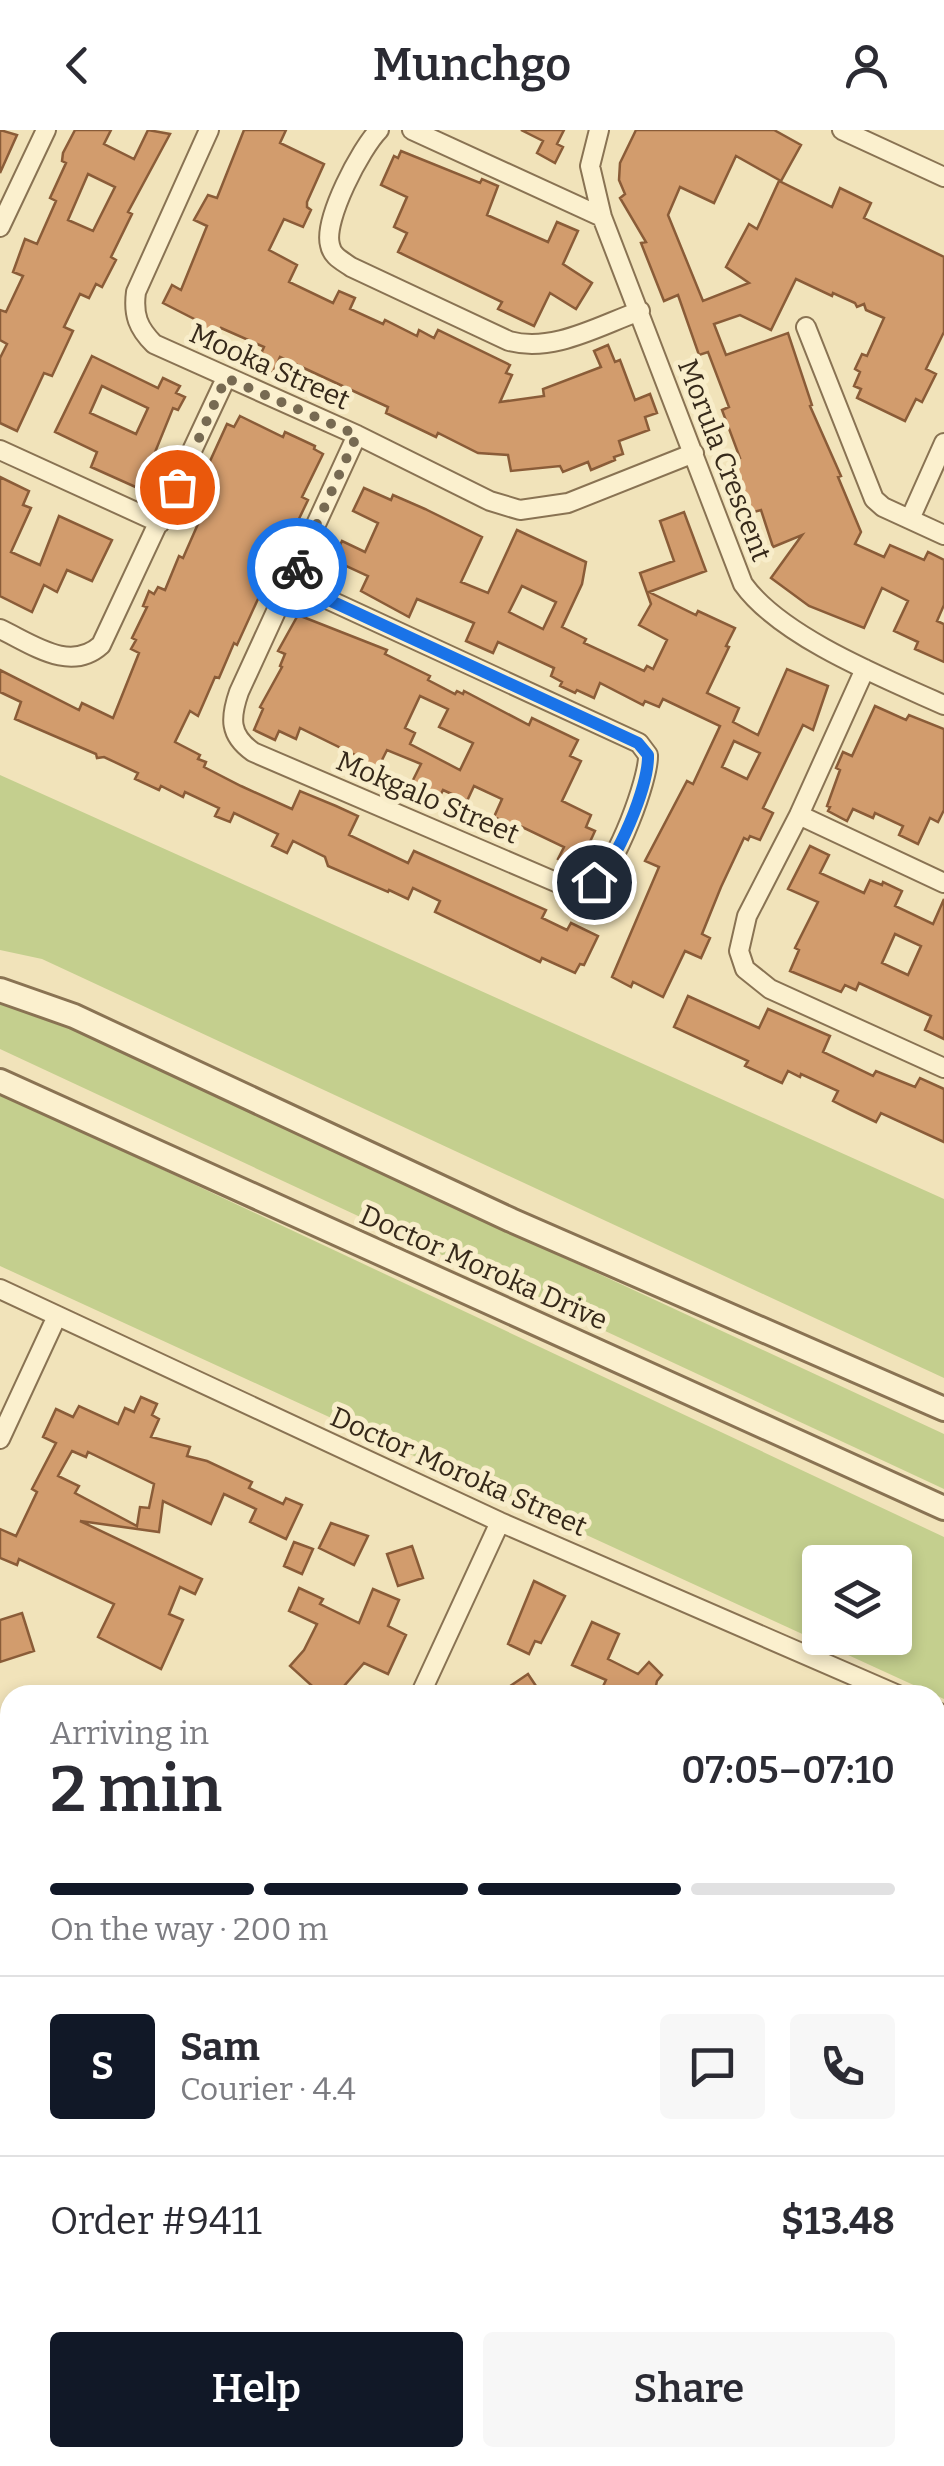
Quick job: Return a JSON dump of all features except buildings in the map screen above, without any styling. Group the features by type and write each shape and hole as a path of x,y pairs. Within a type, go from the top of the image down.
{"street":[{"path":"0,226 46,130"},
{"name":"Mooka Street","path":"209,130 136,292 134,312 142,332 154,344 357,435 490,501 520,510 568,502 694,453"},
{"path":"379,130 362,154 330,221 328,237 334,256 492,333 528,346 548,344 640,311"},
{"path":"412,130 602,216"},
{"name":"Morula Crescent","path":"598,130 590,166 602,216 742,584 754,600 786,624 865,669 944,705"},
{"path":"842,130 944,177"},
{"path":"806,327 874,499 884,508 944,535"},
{"path":"0,629 56,656 92,653 110,631 226,378"},
{"name":"Mokgalo Street","path":"290,582 638,743 648,755 646,781 607,870 586,885 565,886 271,760 240,743 232,730 232,710 290,582 357,435"},
{"path":"910,518 944,443"},
{"path":"0,450 160,524"},
{"path":"865,669 744,926 739,952 744,970 770,989 944,1068"},
{"path":"798,815 944,884"},
{"name":"Doctor Moroka Drive","path":"0,990 74,1016 511,1220 944,1409"},
{"name":"Doctor Moroka Drive","path":"0,1082 944,1508"},
{"name":"Doctor Moroka Street","path":"0,1289 500,1522 875,1685"},
{"path":"0,1439 57,1316"},
{"path":"425,1685 500,1522"}],"green space":[{"path":"0,775 944,1199 944,1378 42,959 0,950"},
{"path":"0,1001 19,1005 944,1434 944,1489 0,1049"},
{"path":"0,1093 944,1537 944,1685 913,1685 848,1655 912,1655 912,1545 802,1545 802,1634 0,1266"}],"way so far":[{"path":"177,487 226,378 357,435 297,568"}],"route":[{"path":"297,568 290,582 638,743 648,755 646,781 607,870 594,882"}]}
